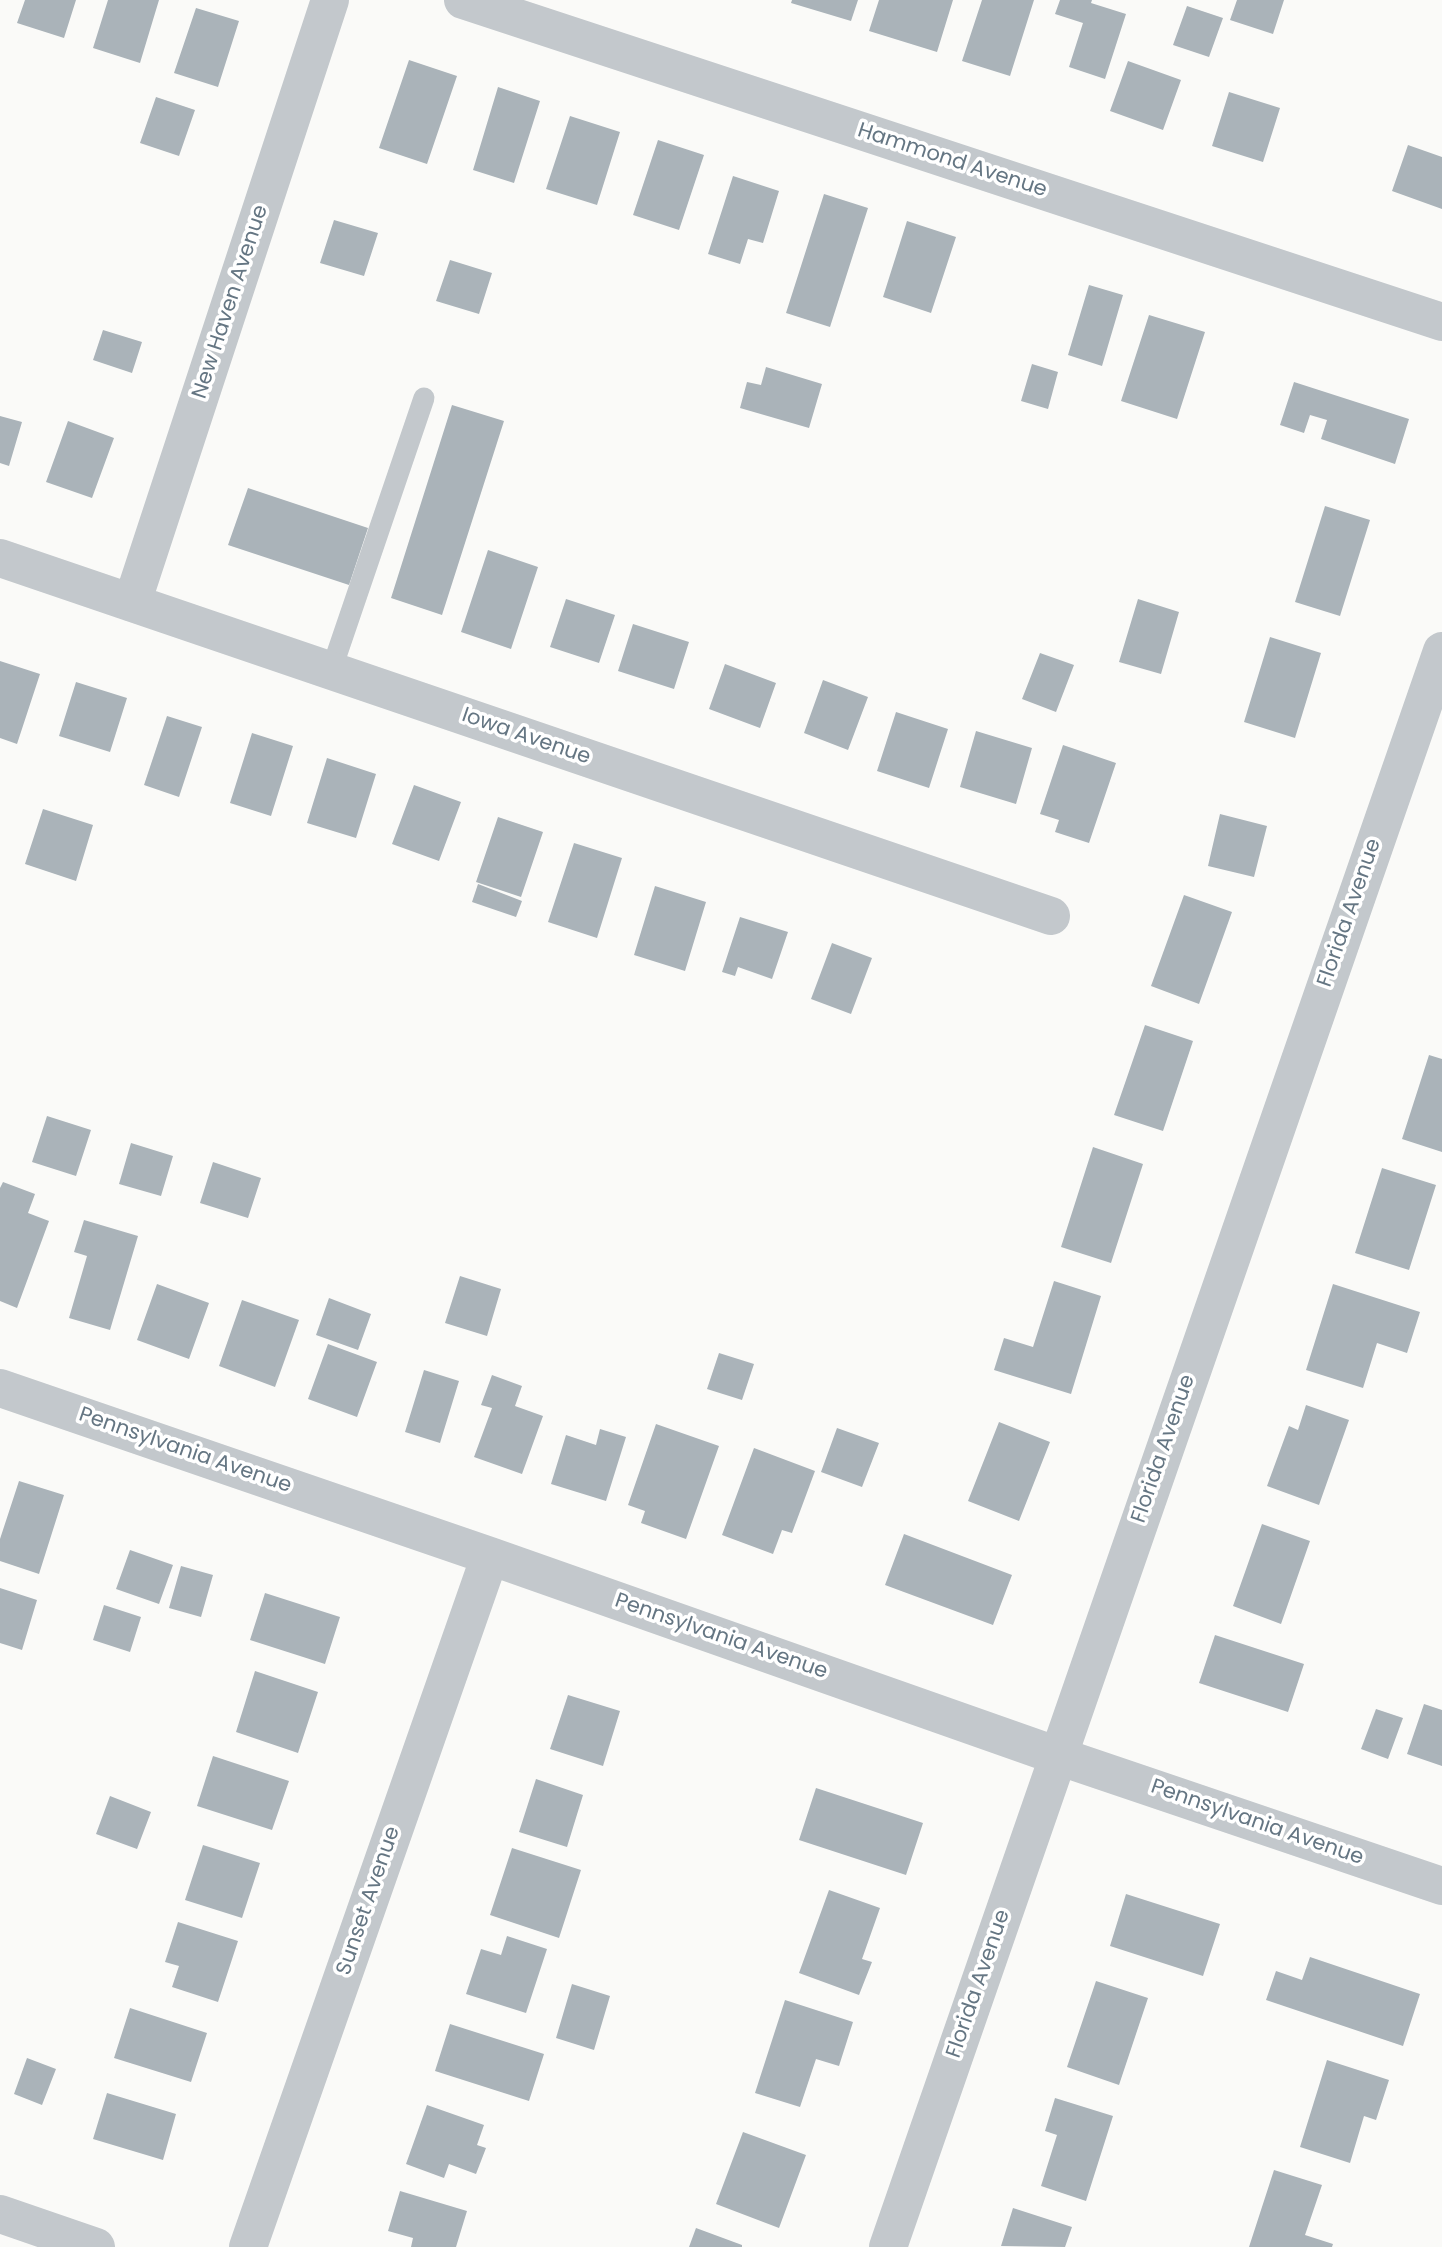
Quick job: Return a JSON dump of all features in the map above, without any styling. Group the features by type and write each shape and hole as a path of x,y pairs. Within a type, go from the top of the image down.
{"street":[{"name":"New Haven Avenue","path":"132,603 330,0"},
{"name":"Hammond Avenue","path":"463,0 1442,322"},
{"name":"Iowa Avenue","path":"2,566 132,603 1051,916"},
{"name":"Florida Avenue","path":"888,2247 1442,651"},
{"name":"Pennsylvania Avenue","path":"0,1388 490,1556 1058,1756 1442,1886"},
{"name":"Sunset Avenue","path":"248,2247 490,1556"},
{"path":"0,2214 96,2247"}],"lane":[{"path":"331,671 424,398"}],"building":[{"path":"25,0 76,0 64,38 17,23"},
{"path":"108,0 159,0 140,63 93,48"},
{"path":"792,0 858,0 851,21 791,3"},
{"path":"879,0 953,0 937,52 869,31"},
{"path":"982,0 1034,0 1010,76 962,61"},
{"path":"1060,0 1092,0 1091,3 1126,14 1105,79 1069,67 1083,23 1055,14"},
{"path":"1237,0 1284,0 1273,34 1230,20"},
{"path":"1187,6 1223,18 1209,57 1173,45"},
{"path":"196,8 239,21 218,87 174,73"},
{"path":"409,60 457,76 427,164 379,148"},
{"path":"1128,61 1181,80 1163,130 1110,111"},
{"path":"498,87 540,101 514,183 473,170"},
{"path":"1229,92 1280,108 1263,162 1212,146"},
{"path":"156,97 195,110 179,156 140,143"},
{"path":"570,116 620,132 597,205 546,189"},
{"path":"658,140 704,155 679,230 633,215"},
{"path":"1408,145 1442,157 1442,209 1392,191"},
{"path":"733,176 779,191 763,243 748,239 740,264 708,254"},
{"path":"824,194 868,208 830,327 786,313"},
{"path":"334,220 378,233 364,276 320,263"},
{"path":"907,221 956,237 931,313 883,297"},
{"path":"450,260 492,273 479,314 436,301"},
{"path":"1089,285 1123,295 1102,366 1068,355"},
{"path":"1149,315 1205,332 1177,419 1121,401"},
{"path":"103,330 142,342 132,373 93,360"},
{"path":"1032,364 1058,372 1048,409 1021,401"},
{"path":"766,367 822,384 809,428 740,408 747,382 761,385"},
{"path":"1294,382 1409,419 1395,464 1321,439 1327,420 1310,415 1304,433 1280,425"},
{"path":"452,405 504,421 442,615 391,598"},
{"path":"0,416 22,422 9,466 0,463"},
{"path":"68,421 114,438 92,498 46,482"},
{"path":"248,488 368,528 349,585 228,545"},
{"path":"1325,506 1370,520 1340,616 1295,602"},
{"path":"488,550 538,567 511,649 461,632"},
{"path":"566,599 615,615 599,663 550,647"},
{"path":"1138,599 1179,612 1161,674 1119,662"},
{"path":"633,624 689,642 674,689 618,671"},
{"path":"1270,637 1321,653 1295,738 1244,722"},
{"path":"1040,653 1074,665 1056,712 1022,699"},
{"path":"0,661 40,674 17,744 0,738"},
{"path":"725,664 776,683 760,728 709,709"},
{"path":"823,680 868,697 848,750 804,733"},
{"path":"76,682 127,698 110,752 59,736"},
{"path":"896,712 948,729 929,788 877,771"},
{"path":"167,716 202,727 179,797 144,785"},
{"path":"976,731 1032,748 1016,804 960,787"},
{"path":"252,733 293,746 271,816 230,803"},
{"path":"1063,745 1116,763 1089,843 1055,832 1059,820 1040,814"},
{"path":"327,758 376,774 356,838 307,823"},
{"path":"414,785 461,802 439,861 392,844"},
{"path":"43,809 93,825 76,881 25,864"},
{"path":"1220,814 1267,826 1254,877 1208,866"},
{"path":"498,817 543,832 521,897 476,882"},
{"path":"574,843 622,858 597,938 548,922"},
{"path":"478,884 522,901 516,917 472,902"},
{"path":"655,886 706,902 685,971 634,955"},
{"path":"1184,895 1232,912 1199,1004 1151,986"},
{"path":"740,917 788,932 772,979 738,967 735,976 722,972"},
{"path":"832,943 872,958 851,1014 811,999"},
{"path":"1145,1025 1193,1041 1163,1131 1114,1115"},
{"path":"1429,1055 1442,1059 1442,1152 1402,1139"},
{"path":"47,1116 91,1130 76,1176 32,1162"},
{"path":"131,1143 173,1156 161,1196 119,1184"},
{"path":"1093,1147 1143,1164 1111,1263 1061,1247"},
{"path":"213,1162 261,1178 248,1218 200,1203"},
{"path":"1382,1168 1436,1185 1409,1270 1355,1253"},
{"path":"3,1182 35,1194 28,1213 49,1221 17,1308 0,1301 0,1188"},
{"path":"84,1220 138,1236 110,1330 69,1318 87,1256 74,1252"},
{"path":"460,1276 501,1289 487,1336 445,1323"},
{"path":"1054,1281 1101,1296 1071,1394 994,1370 1004,1338 1033,1347"},
{"path":"157,1284 209,1303 189,1359 137,1340"},
{"path":"1333,1284 1420,1312 1407,1353 1377,1343 1363,1388 1306,1370"},
{"path":"329,1298 371,1314 358,1350 316,1335"},
{"path":"242,1300 299,1320 275,1387 219,1366"},
{"path":"328,1344 377,1362 357,1417 308,1399"},
{"path":"719,1353 754,1364 742,1400 707,1389"},
{"path":"424,1370 459,1381 440,1443 405,1432"},
{"path":"492,1375 522,1386 515,1406 543,1416 522,1474 474,1457 492,1408 481,1405"},
{"path":"1306,1405 1349,1420 1319,1505 1267,1486 1289,1426 1298,1430"},
{"path":"999,1422 1050,1442 1019,1521 968,1501"},
{"path":"656,1424 719,1446 686,1539 641,1523 645,1511 628,1505"},
{"path":"837,1428 879,1443 862,1487 821,1472"},
{"path":"600,1429 626,1437 606,1501 551,1484 566,1435 596,1445"},
{"path":"754,1448 815,1471 792,1533 782,1530 773,1554 722,1535"},
{"path":"19,1481 64,1495 39,1574 0,1561 0,1539"},
{"path":"1262,1524 1310,1541 1281,1624 1233,1606"},
{"path":"904,1534 1012,1575 993,1625 885,1585"},
{"path":"130,1550 173,1565 159,1604 116,1589"},
{"path":"181,1566 213,1575 201,1617 169,1608"},
{"path":"0,1588 37,1600 22,1650 0,1643"},
{"path":"265,1593 340,1617 325,1664 250,1640"},
{"path":"104,1605 141,1617 130,1652 93,1640"},
{"path":"1215,1635 1304,1664 1288,1712 1199,1683"},
{"path":"255,1671 318,1692 298,1753 236,1732"},
{"path":"568,1695 620,1711 603,1766 550,1749"},
{"path":"1424,1704 1442,1710 1442,1766 1407,1754"},
{"path":"1376,1709 1403,1718 1388,1759 1361,1749"},
{"path":"213,1756 289,1781 272,1830 197,1806"},
{"path":"536,1779 583,1795 567,1847 519,1832"},
{"path":"816,1788 923,1823 906,1875 799,1840"},
{"path":"110,1796 151,1812 137,1849 96,1834"},
{"path":"203,1845 260,1863 242,1918 185,1900"},
{"path":"512,1848 581,1870 559,1938 490,1915"},
{"path":"829,1890 880,1908 862,1959 872,1962 859,1995 799,1973"},
{"path":"1126,1894 1220,1924 1203,1976 1110,1946"},
{"path":"178,1922 238,1941 218,2002 172,1987 179,1966 165,1962"},
{"path":"507,1936 547,1949 526,2013 466,1994 481,1949 501,1955"},
{"path":"1310,1957 1420,1994 1403,2046 1266,2000 1276,1971 1302,1980"},
{"path":"1096,1981 1148,1998 1119,2085 1067,2067"},
{"path":"572,1984 610,1996 594,2050 556,2038"},
{"path":"785,2000 853,2022 839,2066 816,2059 800,2107 755,2093"},
{"path":"130,2008 207,2033 191,2082 114,2058"},
{"path":"450,2024 544,2054 529,2101 435,2071"},
{"path":"27,2058 56,2069 42,2105 14,2094"},
{"path":"1327,2060 1389,2080 1376,2120 1364,2116 1350,2163 1300,2147"},
{"path":"107,2093 176,2114 163,2160 93,2139"},
{"path":"1055,2098 1113,2116 1086,2201 1041,2186 1057,2135 1045,2131"},
{"path":"427,2105 484,2125 477,2145 486,2148 476,2174 449,2164 444,2178 406,2164"},
{"path":"743,2132 806,2155 779,2228 716,2204"},
{"path":"1274,2170 1322,2185 1305,2235 1333,2244 1332,2247 1249,2247"},
{"path":"400,2191 467,2211 456,2247 411,2247 413,2238 388,2231"},
{"path":"1013,2208 1072,2227 1065,2247 1001,2246"},
{"path":"696,2228 742,2245 742,2247 689,2247"}]}
